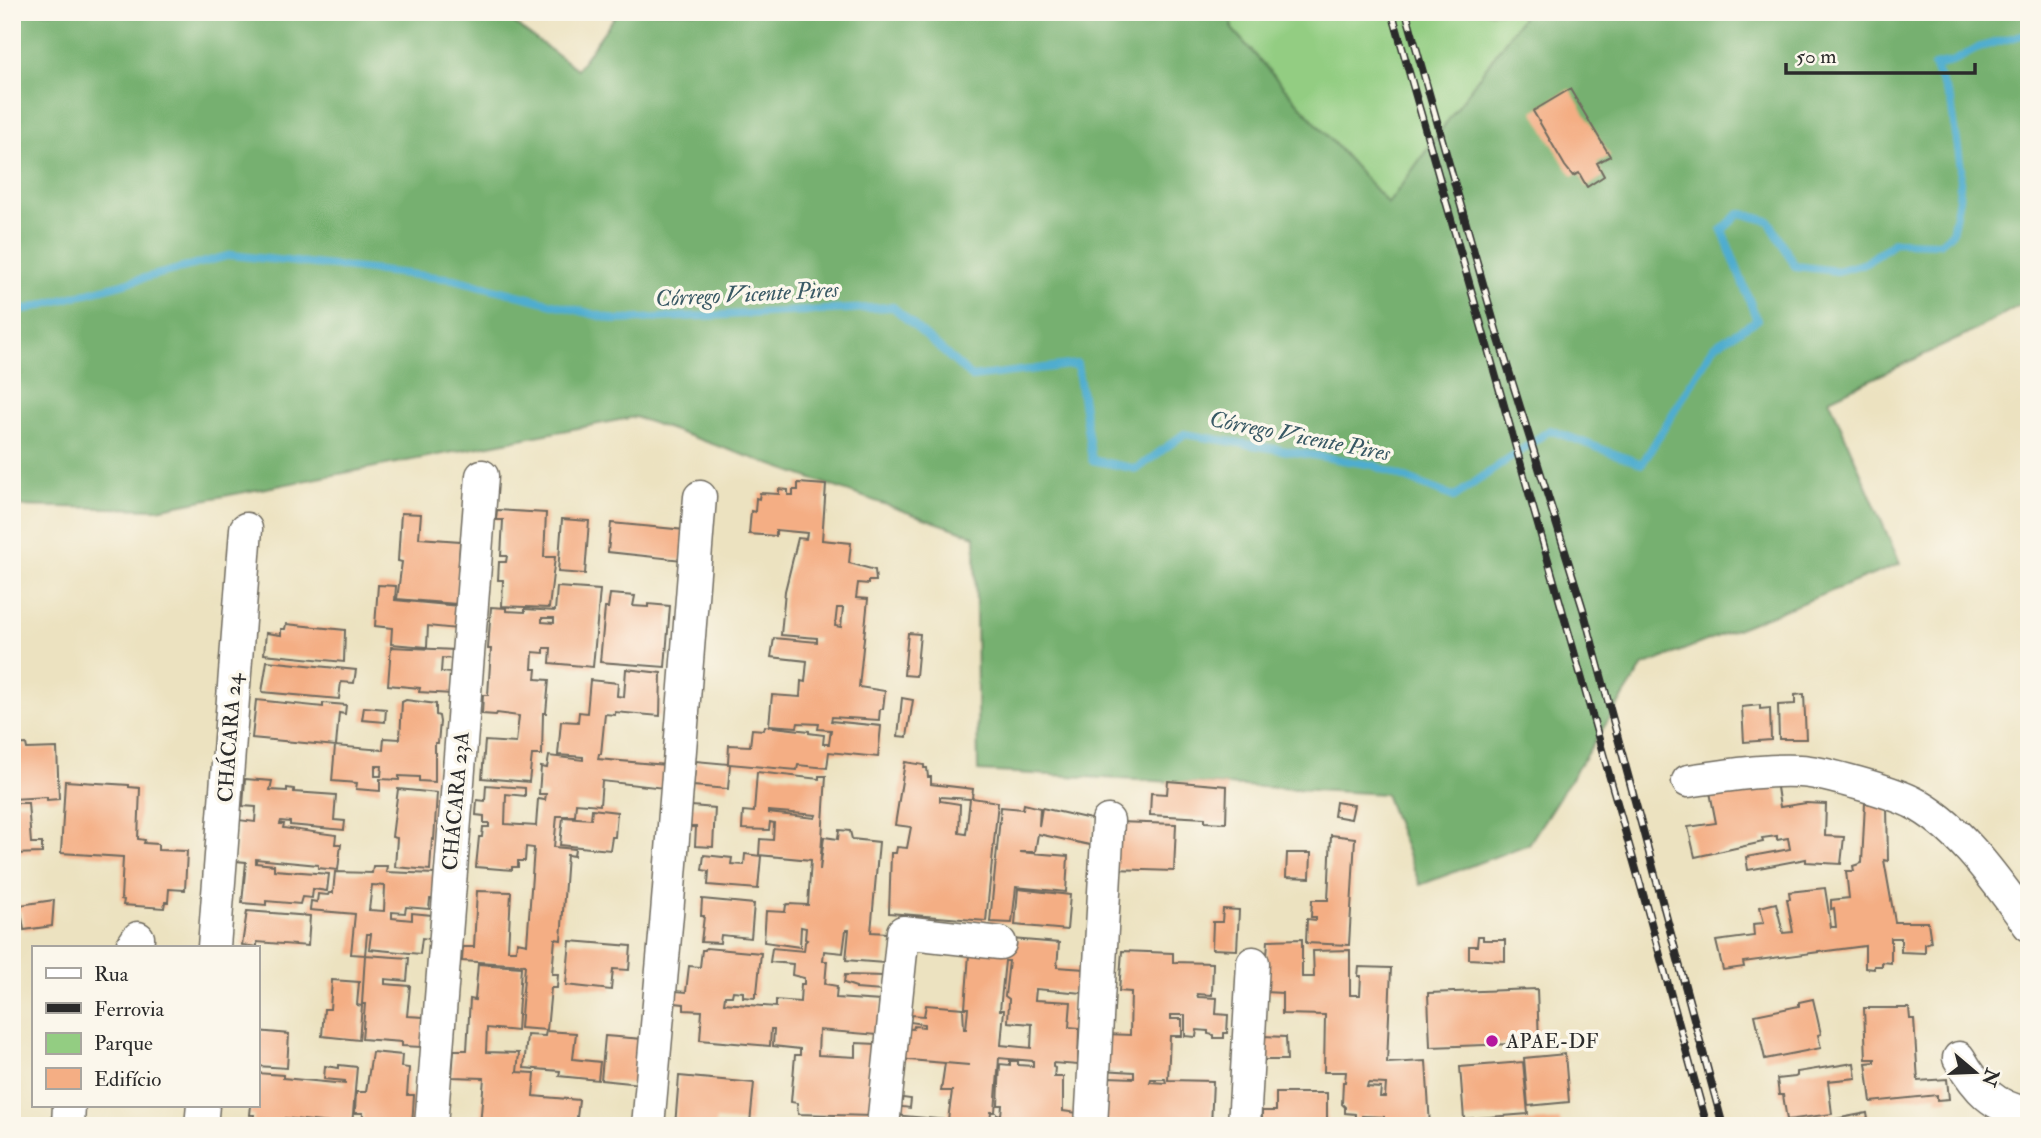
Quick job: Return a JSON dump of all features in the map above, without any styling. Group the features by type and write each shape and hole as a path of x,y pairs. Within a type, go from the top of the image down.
{"street":[{"name":"CHÁCARA 23A","path":"430,1126 482,476"},
{"path":"648,1126 700,497"},
{"name":"CHÁCARA 24","path":"215,946 246,529"},
{"path":"1688,781 1748,773 1798,771 1825,774 1881,790 1913,803 1937,818 1959,840 1990,873 2029,925"},
{"path":"1091,1126 1108,821"},
{"path":"883,1126 903,932 1000,943"},
{"path":"1244,1126 1253,963"},
{"path":"1959,1058 1973,1083 1990,1098 2014,1111 2029,1114"},
{"path":"68,1126 69,1106"},
{"path":"201,1126 203,1106"}],"green space":[{"path":"12,12 498,12 577,69 618,12 1232,12 1232,29 1388,204 1526,12 2029,12 2029,300 1964,336 1829,399 1900,564 1643,666 1529,844 1420,885 1385,794 978,771 975,536 635,417 157,509 12,506"},
{"path":"1232,12 1526,12 1388,204 1232,29"}],"building":[{"path":"1570,89 1610,156 1597,163 1604,176 1587,187 1579,173 1573,176 1565,166 1533,111"},
{"path":"798,483 826,485 822,540 851,543 849,563 875,570 876,581 858,583 856,598 868,599 859,687 885,691 883,709 880,709 879,720 832,717 831,721 881,726 878,757 829,752 827,768 798,765 797,770 730,764 728,789 693,786 696,761 728,764 729,745 750,746 752,729 764,730 765,726 809,731 824,735 823,744 829,744 831,730 818,729 819,724 798,723 797,727 769,725 772,695 800,697 807,661 771,657 774,638 817,642 817,638 781,635 785,591 798,538 806,539 807,533 776,530 776,536 749,534 751,511 755,512 756,498 759,499 760,493 779,494 779,489 788,490 788,495 793,495 793,490 798,490","holes":["837,608 843,608 841,627 835,626"]},
{"path":"497,510 546,513 544,557 555,557 549,608 502,606 503,580 498,580 499,562 506,562 507,556 501,556 503,520 496,520"},
{"path":"401,513 421,514 419,538 460,541 457,604 397,599 402,562 398,561"},
{"path":"562,519 589,521 585,574 558,572"},
{"path":"611,523 685,530 682,560 608,552"},
{"path":"378,585 396,586 395,600 459,606 457,629 428,626 427,647 391,644 392,628 375,626"},
{"path":"557,587 600,590 593,667 550,663 551,648 544,648 544,653 533,652 532,669 537,669 536,679 549,680 546,713 543,713 542,755 532,755 529,782 482,778 485,741 516,743 519,716 482,714 483,695 488,695 491,607 506,608 506,611 555,611","holes":["542,618 554,618 554,623 542,622"]},
{"path":"610,594 635,596 633,606 670,606 665,667 600,662 605,608 608,608"},
{"path":"286,624 345,630 344,662 264,654 266,633 281,635 281,629 285,629"},
{"path":"908,633 920,634 916,676 904,675"},
{"path":"391,647 455,650 455,659 442,658 441,672 453,673 452,694 419,692 420,688 388,685"},
{"path":"267,661 356,670 354,683 341,682 339,699 262,692"},
{"path":"626,669 661,673 660,716 615,712 615,715 605,714 601,754 598,759 666,765 664,788 602,781 600,805 576,803 575,816 557,816 554,847 575,849 574,856 567,855 561,940 555,939 552,974 558,974 557,988 551,988 547,1030 520,1028 525,965 462,961 463,947 474,947 477,891 511,892 508,950 516,950 517,942 527,944 534,848 526,847 525,861 518,861 518,867 512,867 512,870 476,867 479,837 482,837 483,827 489,827 489,823 484,823 484,816 476,815 477,800 485,801 486,785 525,788 525,796 506,794 505,824 536,826 538,799 545,800 546,794 539,794 541,767 547,768 549,756 583,760 583,757 558,755 561,721 578,722 579,712 587,713 590,680 618,683 617,696 624,697"},
{"path":"1804,694 1806,739 1779,739 1778,705 1795,704 1795,695"},
{"path":"902,698 913,700 907,737 898,736"},
{"path":"256,700 323,707 323,703 346,705 345,714 339,713 336,746 252,738"},
{"path":"406,700 436,704 436,715 439,716 440,722 438,743 435,743 435,782 419,781 419,777 380,779 380,791 356,789 357,783 332,781 335,746 383,750 384,738 400,739 402,702","holes":["375,766 382,766 381,776 375,776"]},
{"path":"1760,705 1760,709 1770,708 1771,740 1744,742 1742,707"},
{"path":"364,707 386,709 385,722 362,720"},
{"path":"26,744 27,749 57,748 59,799 12,799 12,745"},
{"path":"905,762 924,765 928,777 931,777 931,784 973,789 972,798 998,802 986,921 889,913 891,853 896,853 897,847 907,848 911,827 895,825","holes":["940,797 970,799 966,834 959,833 960,804 940,801"]},
{"path":"757,772 819,779 819,776 826,776 820,870 824,837 838,839 839,830 850,831 852,839 879,842 871,932 887,933 884,963 846,960 849,930 846,930 843,953 824,951 823,961 827,961 825,984 837,986 836,998 881,1001 878,1035 819,1030 818,1055 856,1057 856,1043 877,1044 871,1116 798,1114 797,1103 791,1102 795,1055 800,1055 800,1049 773,1046 774,1029 771,1029 770,1046 700,1040 702,1011 684,1010 684,1004 675,1003 676,991 686,992 689,966 700,967 702,950 706,948 761,953 755,998 743,997 743,992 733,991 732,996 725,996 724,1003 776,1007 776,1000 800,1002 804,978 792,975 793,964 770,962 772,948 804,951 806,928 801,927 800,947 764,942 766,911 785,912 788,904 808,905 811,860 759,855 760,839 773,840 774,823 770,822 769,830 742,829 743,811 754,812","holes":["768,811 816,815 815,818"]},
{"path":"245,779 272,781 270,790 287,791 287,788 294,789 294,792 336,795 334,820 345,821 344,830 290,825 290,822 281,821 280,824 284,824 283,828 336,835 335,844 341,844 338,870 318,868 318,865 256,859 256,863 274,865 274,870 329,874 327,891 313,889 312,898 302,897 300,904 266,901 266,905 242,903 246,862 236,861 239,820 255,822 256,807 243,806"},
{"path":"65,781 140,788 138,839 145,840 144,843 158,844 158,850 187,851 185,890 169,889 168,902 165,902 164,908 123,905 123,857 61,853"},
{"path":"1168,781 1227,786 1226,823 1205,822 1205,818 1150,815 1151,793 1167,794"},
{"path":"1776,781 1780,807 1806,803 1826,804 1825,836 1844,837 1841,864 1806,862 1806,859 1748,870 1746,857 1790,849 1788,838 1777,840 1777,836 1762,838 1763,842 1695,857 1688,827 1716,823 1710,792"},
{"path":"398,789 437,793 430,870 395,867 397,838 392,837"},
{"path":"1336,802 1354,805 1351,819 1334,816"},
{"path":"12,803 28,803 31,843 42,843 42,853 12,854"},
{"path":"1865,803 1887,806 1888,861 1884,860 1895,922 1928,922 1931,942 1925,944 1925,953 1901,952 1901,938 1891,938 1891,963 1882,962 1882,966 1874,966 1874,969 1865,968 1865,946 1743,962 1744,967 1723,970 1716,941 1754,936 1753,924 1764,923 1760,907 1776,903 1783,933 1793,932 1787,899 1790,899 1789,892 1825,888 1831,927 1836,927 1831,900 1849,898 1846,871 1854,871 1853,866 1862,863"},
{"path":"1024,804 1040,808 1039,826 1042,808 1095,820 1090,845 1038,834 1035,852 1019,852 1068,856 1066,892 1016,887 1012,923 990,922 1001,807 1023,809"},
{"path":"691,806 715,808 713,847 695,846 696,827 690,827"},
{"path":"592,809 617,812 615,837 612,837 610,850 560,845 563,817 591,819"},
{"path":"1117,822 1176,824 1174,871 1114,869"},
{"path":"1331,835 1355,838 1349,945 1306,943 1307,919 1316,920 1316,917 1311,917 1312,900 1328,900"},
{"path":"1287,853 1311,853 1310,878 1286,877"},
{"path":"745,854 761,856 758,889 708,885 709,871 702,870 704,855 732,858 731,864 744,865"},
{"path":"373,866 387,866 386,872 435,874 433,899 430,899 429,909 406,907 405,913 392,912 392,918 412,920 412,913 432,915 430,939 422,938 420,954 369,949 371,934 367,934 365,955 351,954 355,914 310,910 311,901 317,902 318,894 333,893 335,872 372,873","holes":["372,885 385,886 384,911 369,910"]},
{"path":"1018,889 1070,895 1067,930 1015,925"},
{"path":"702,899 754,904 751,938 721,935 720,943 701,942 704,916 701,916"},
{"path":"54,900 52,926 24,930 21,911 14,912 13,906"},
{"path":"1223,909 1239,910 1237,950 1212,949 1213,922 1222,922"},
{"path":"247,911 310,916 308,946 257,942 257,946 242,945"},
{"path":"1478,936 1483,936 1483,940 1505,940 1505,961 1469,959 1469,946 1477,946"},
{"path":"1011,939 1059,943 1057,967 1085,969 1083,993 1036,989 1035,1000 1071,1002 1069,1027 1079,1028 1078,1065 1053,1063 1053,1067 1054,1077 1063,1077 1063,1111 1078,1113 1077,1126 996,1126 997,1114 1001,1115 1002,1105 998,1105 1000,1064 1010,1065 1010,1061 1018,1061 1018,1065 1033,1066 1033,1061 999,1058 995,1112 991,1112 990,1123 993,1123 993,1126 893,1126 894,1115 948,1120 952,1091 941,1091 945,1063 969,1065 898,1059 901,1028 924,1027 924,1024 910,1022 911,1015 924,1016 926,1005 963,1008 966,1029 969,954","holes":["1005,961 1009,961 1005,996 1009,999 1008,1022 1032,1024 1031,1048 1001,1045 1004,1010 1000,1010"]},
{"path":"1302,939 1302,977 1314,977 1313,951 1350,950 1350,995 1360,995 1359,967 1391,968 1387,1063 1426,1061 1430,1126 1384,1126 1384,1117 1362,1116 1362,1119 1355,1119 1355,1114 1345,1113 1342,1104 1346,1072 1324,1072 1325,1015 1282,1014 1282,993 1265,992 1268,940","holes":["1368,1083 1386,1084 1385,1097 1380,1097 1381,1088 1367,1087"]},
{"path":"570,941 631,946 629,970 613,969 611,990 566,985"},
{"path":"1122,951 1173,953 1173,962 1213,963 1212,995 1197,994 1198,997 1217,998 1216,1014 1228,1015 1227,1033 1224,1033 1224,1038 1214,1038 1208,1031 1197,1030 1196,1037 1185,1036 1185,1015 1171,1015 1171,1019 1182,1019 1182,1036 1170,1036 1168,1080 1213,1081 1211,1126 1101,1121 1108,1077 1134,1078 1134,1072 1103,1070 1106,1034 1130,1035 1131,992 1119,991","holes":["1151,1079 1165,1079 1166,1083 1150,1082"]},
{"path":"365,955 409,958 407,981 385,979 385,984 410,986 407,1016 424,1017 422,1047 402,1046 402,1042 362,1039"},
{"path":"478,964 521,967 517,1031 487,1028 486,1052 519,1053 517,1072 535,1073 533,1096 579,1100 576,1126 480,1126 484,1078 452,1077 454,1050 467,1050 470,999 475,1000"},
{"path":"845,975 884,976 882,991 856,989 844,983"},
{"path":"332,980 359,982 357,1005 362,1006 359,1040 322,1036 324,1009 330,1009"},
{"path":"1537,989 1539,1043 1430,1047 1428,993"},
{"path":"1813,999 1821,1034 1818,1035 1821,1048 1765,1059 1755,1015 1799,1006 1799,1002"},
{"path":"1864,1008 1909,1008 1910,1019 1914,1019 1918,1081 1947,1079 1949,1099 1937,1100 1937,1095 1871,1102 1866,1063 1875,1062 1875,1059 1866,1059"},
{"path":"259,1031 289,1034 287,1068 259,1066"},
{"path":"546,1031 576,1033 573,1059 600,1062 598,1080 559,1076 560,1071 524,1068 527,1035 545,1036"},
{"path":"605,1036 643,1039 640,1084 601,1080"},
{"path":"1263,1036 1286,1037 1287,1060 1261,1060"},
{"path":"372,1052 402,1055 401,1067 409,1068 407,1095 414,1095 412,1126 362,1126 363,1113 355,1113 356,1092 366,1092"},
{"path":"1565,1054 1569,1102 1528,1106 1524,1058"},
{"path":"1523,1062 1528,1114 1464,1119 1460,1067"},
{"path":"1854,1063 1856,1078 1828,1081 1832,1114 1787,1120 1777,1079 1795,1077 1797,1072"},
{"path":"339,1065 357,1067 352,1125 338,1126 284,1118 328,1126 253,1126 254,1115 250,1115 251,1106 259,1106 259,1073 345,1084 345,1081 324,1079 325,1066 339,1068"},
{"path":"679,1076 754,1083 750,1123 716,1120 715,1126 675,1126"},
{"path":"1276,1093 1327,1093 1327,1126 1262,1126 1262,1111 1276,1111"},
{"path":"895,1097 911,1099 910,1108 894,1106"},
{"path":"1867,1113 1869,1126 1815,1126 1814,1123"},
{"path":"1560,1120 1561,1126 1499,1126 1499,1124"}],"waterway":[{"name":"Córrego Vicente Pires","path":"12,313 231,255 454,279 616,320 893,307 972,377 1077,364 1092,460 1137,469 1184,434 1373,465 1454,497 1550,430 1642,464 1714,346 1757,320 1722,230 1740,213 1769,221 1795,266 1837,271 1866,263 1894,242 1940,243 1952,233 1959,199 1961,168 1951,102 1934,66 1952,62 1980,47 2029,33"}],"railway":[{"path":"1392,12 1707,1126"},
{"path":"1406,12 1497,333 1583,609 1723,1126"}],"place":[{"name":"APAE-DF","path":"1492,1041"}]}
